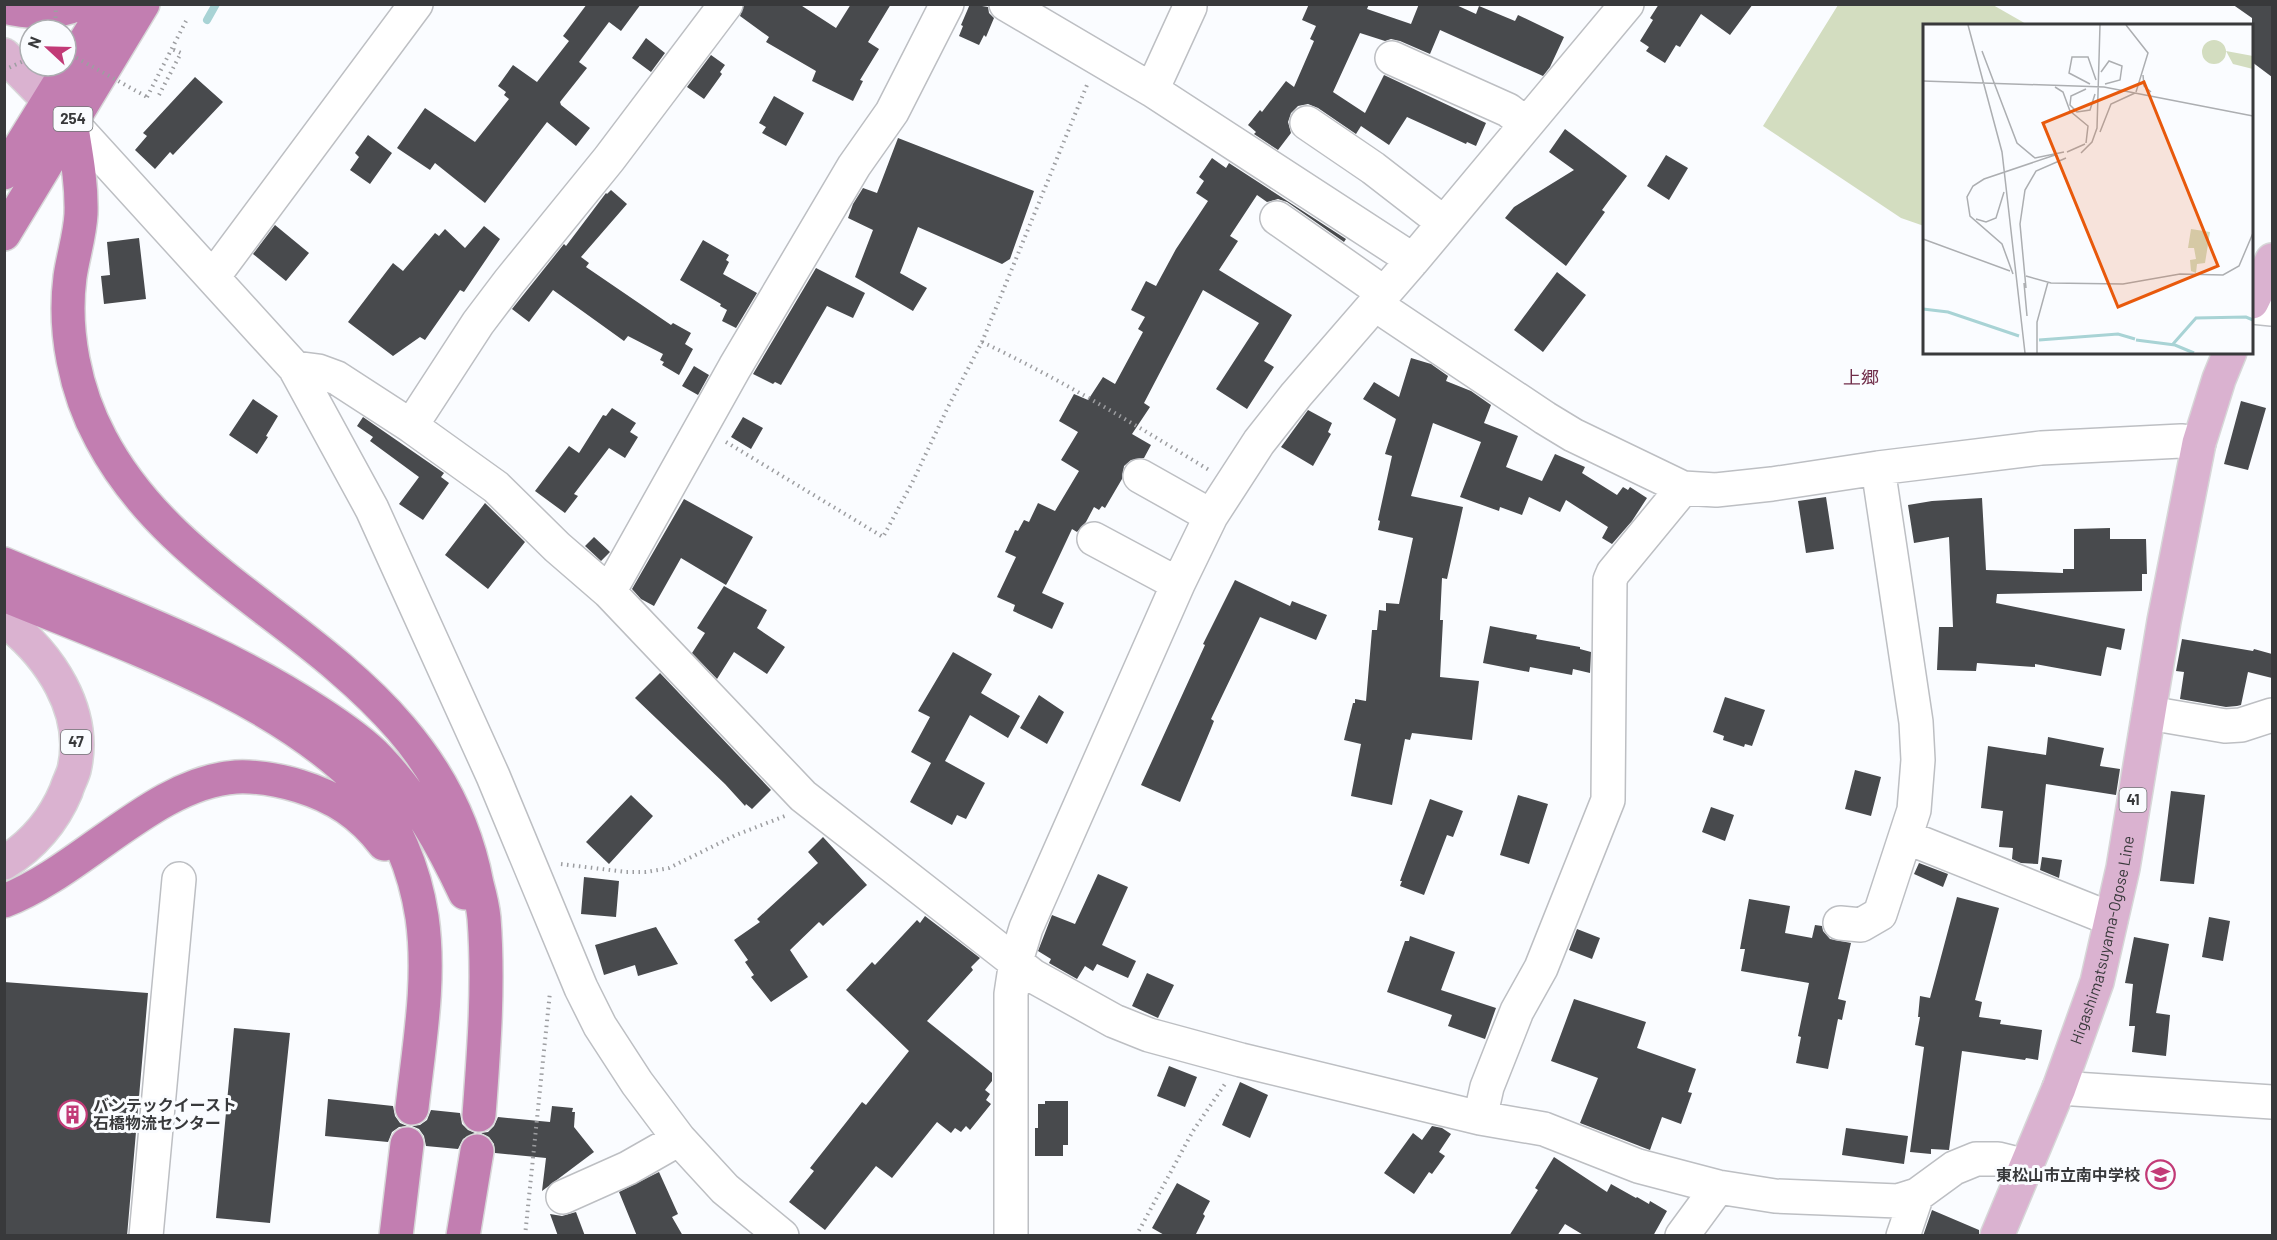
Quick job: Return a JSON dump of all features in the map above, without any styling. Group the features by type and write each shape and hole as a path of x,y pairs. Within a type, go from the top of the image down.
{"highway":[{"path":"4,8 48,11 64,10 78,4"},
{"name":"254","path":"4,173 108,4"},
{"name":"254","path":"4,234 143,4"},
{"path":"71,122 79,170 81,216 70,278 69,338 81,393 100,439 127,482 164,525 205,563 314,646 355,681 395,720 429,762 455,809 472,858 484,916 485,1025 479,1115"},
{"path":"4,564 242,668 334,722 378,758 415,801 443,847 465,894 478,933 486,972"},
{"path":"4,595 164,662 226,691 281,722 327,753 364,788 389,821 408,860 422,917 425,962 423,1012 412,1108"},
{"path":"4,901 26,893 62,871 160,804 196,786 235,777 276,779 311,790 343,805 368,823 395,860 422,917"},
{"path":"396,1236 407,1144"},
{"path":"463,1236 477,1151"}],"main road":[{"path":"4,55 71,122"},
{"path":"2253,300 2272,260"},
{"name":"Higashimatsuyama-Ogose Line","path":"1997,1236 2059,1088 2097,982 2122,868 2164,621 2199,443 2229,354"},
{"name":"47","path":"4,620 22,633 48,663 66,694 77,733 74,769 59,808 36,840 4,863"}],"street":[{"path":"213,277 416,4"},
{"path":"411,426 478,323 609,159 726,4"},
{"path":"609,592 700,427 854,166 892,112 947,4"},
{"path":"1006,4 1152,90 1413,260"},
{"path":"1152,90 1190,4"},
{"path":"1011,1236 1011,993 1016,961 1031,918 1178,584 1211,516 1258,442 1296,394 1413,260 1626,4"},
{"path":"1392,58 1508,110 1526,124"},
{"path":"71,122 296,368 372,509 493,776 576,978 600,1026 637,1083 679,1139 725,1188 778,1234"},
{"path":"1307,123 1373,168 1444,223"},
{"path":"1277,218 1380,298 1388,313 1545,418 1583,440 1683,488 1716,490 2041,448 2181,441 2199,443"},
{"path":"2253,307 2272,309"},
{"path":"296,368 318,371 337,378 411,426 496,487 557,547 609,592 814,805 1033,976 1114,1021 1149,1035 1241,1060 1480,1118 1544,1129 1638,1167 1718,1187 1775,1196 1898,1201 1917,1195 1954,1168 1976,1159 1998,1159 2026,1166"},
{"path":"1840,923 1861,925 1880,914 1914,810 1918,760 1916,722 1878,468"},
{"path":"1140,476 1211,516"},
{"path":"1480,1118 1487,1087 1517,1011 1541,968 1608,800 1610,580 1613,573 1683,488"},
{"path":"1094,540 1178,584"},
{"path":"2149,713 2225,726 2241,725 2272,715"},
{"path":"1906,837 2111,919"},
{"path":"146,1236 179,879"},
{"path":"2059,1088 2272,1102"},
{"path":"563,1197 628,1168 679,1139"},
{"path":"1682,1236 1718,1187"},
{"path":"1903,1236 1917,1195"}],"path":[{"path":"78,59 147,97 186,21"},
{"path":"159,95 181,53 172,49"},
{"path":"700,427 883,537 982,342 1098,60"},
{"path":"4,70 18,64"},
{"path":"982,342 1044,372 1122,416 1232,484"},
{"path":"528,860 626,872 646,872 669,868 736,835 814,805"},
{"path":"525,1236 550,986"},
{"path":"1136,1236 1193,1131 1241,1060"}],"green space":[{"path":"1838,5 1993,5 2026,24 1923,24 1923,226 1901,218 1763,126"}],"building":[{"path":"587,4 641,4 621,31 609,22 579,62 587,68 560,102 590,128 576,146 547,122 485,203 435,163 430,170 397,148 425,108 475,142 509,99 504,95 506,92 498,86 513,65 537,82 569,41 563,36"},
{"path":"744,4 799,4 836,28 851,4 891,4 868,42 879,49 860,80 863,81 853,101 812,81 816,71 766,42 769,37 740,16"},
{"path":"970,4 988,7 989,13 994,18 986,37 984,35 979,45 959,36"},
{"path":"1309,4 1369,4 1367,9 1411,24 1419,4 1454,4 1476,14 1479,6 1515,21 1518,15 1564,37 1550,67 1543,76 1440,30 1430,54 1400,41 1391,39 1385,41 1360,33 1333,92 1365,113 1384,75 1486,123 1476,146 1467,142 1466,144 1407,117 1389,145 1361,126 1356,134 1318,108 1308,104 1298,106 1291,113 1288,122 1291,133 1278,150 1254,134 1256,132 1248,125 1260,110 1262,112 1286,81 1294,87 1314,41 1310,39 1316,26 1302,20"},
{"path":"1659,4 1753,4 1730,35 1701,14 1680,47 1676,45 1665,63 1646,51 1649,47 1640,41 1653,20 1650,18"},
{"path":"2232,4 2272,4 2272,77 2253,63 2252,18"},
{"path":"646,38 665,53 651,72 632,58"},
{"path":"711,55 725,65 720,72 722,74 704,99 687,87"},
{"path":"195,77 223,102 173,155 170,152 155,169 135,150 147,136 143,133"},
{"path":"774,96 804,113 786,146 762,133 766,127 759,123"},
{"path":"1565,129 1627,176 1602,210 1605,212 1566,266 1505,218 1514,207 1574,170 1549,152"},
{"path":"368,135 392,153 370,184 350,170 359,157 355,153"},
{"path":"898,138 1034,191 1010,259 1002,264 918,227 900,273 927,288 913,311 855,277 873,230 848,218 863,188 877,193"},
{"path":"1666,155 1688,168 1669,200 1647,186"},
{"path":"1212,158 1226,168 1229,163 1346,239 1344,242 1287,202 1278,199 1267,202 1257,195 1230,236 1238,241 1219,270 1292,315 1264,361 1274,367 1247,409 1216,389 1259,323 1203,290 1144,403 1150,407 1132,434 1151,445 1144,458 1131,460 1124,466 1122,479 1105,508 1102,506 1099,510 1094,507 1086,522 1077,532 1072,529 1042,593 1064,603 1052,629 1013,611 1015,605 997,597 1016,557 1005,552 1015,530 1018,531 1024,520 1029,522 1038,503 1055,511 1079,471 1061,460 1078,432 1059,421 1074,394 1088,400 1103,377 1115,384 1143,332 1138,329 1145,317 1131,310 1146,281 1156,286 1176,249 1208,201 1196,193 1204,181 1199,177"},
{"path":"611,190 627,204 581,257 589,263 586,267 671,325 673,323 691,333 685,344 693,349 679,375 662,365 664,362 660,360 663,354 628,336 624,341 553,290 529,322 512,309 564,244 566,246 606,193"},
{"path":"275,225 309,253 286,281 253,254"},
{"path":"484,226 500,239 464,292 460,290 425,340 420,337 393,356 348,322 393,263 403,271 435,233 439,236 445,229 465,248"},
{"path":"139,238 146,299 104,304 101,276 110,275 107,242"},
{"path":"703,240 729,255 726,260 729,262 723,274 757,293 736,328 722,321 727,310 720,306 721,304 680,280"},
{"path":"816,268 865,293 853,318 827,306 781,385 775,382 773,384 753,374"},
{"path":"1557,272 1586,295 1543,352 1514,330"},
{"path":"1411,358 1431,364 1448,376 1446,381 1471,391 1491,405 1484,423 1518,436 1506,467 1542,481 1555,454 1585,467 1582,473 1617,495 1623,487 1628,490 1630,487 1647,498 1632,521 1612,544 1602,538 1608,527 1566,500 1560,512 1529,497 1522,515 1500,507 1499,511 1460,497 1481,442 1433,423 1411,496 1463,507 1447,579 1442,578 1440,620 1443,620 1440,677 1479,681 1472,740 1412,733 1410,740 1405,739 1392,805 1351,796 1361,744 1344,740 1355,699 1366,701 1372,630 1377,630 1379,610 1386,611 1386,603 1399,604 1413,538 1378,530 1380,521 1378,520 1392,456 1385,454 1396,419 1363,399 1374,382 1399,397"},
{"path":"694,366 709,375 698,395 682,386"},
{"path":"253,399 278,416 257,454 229,435"},
{"path":"2241,401 2266,408 2248,470 2224,464"},
{"path":"612,408 636,423 630,432 638,437 625,458 609,448 574,494 578,496 565,513 535,491 569,446 579,453 603,415 606,416"},
{"path":"1308,410 1332,423 1328,432 1331,434 1313,466 1281,447"},
{"path":"363,417 444,473 441,477 449,483 423,520 399,504 419,477 370,441 373,437 357,426"},
{"path":"743,417 763,428 751,449 731,437"},
{"path":"1826,497 1834,549 1806,553 1798,501"},
{"path":"1982,498 1986,570 2063,573 2063,569 2074,569 2074,529 2110,528 2110,539 2146,539 2147,574 2142,574 2142,591 1997,594 1996,603 2125,629 2121,650 2107,647 2101,676 2035,664 2035,667 1977,663 1976,671 1937,670 1939,627 1953,627 1949,537 1914,543 1908,505"},
{"path":"684,499 753,537 726,585 681,558 654,606 641,599 632,589"},
{"path":"485,503 525,542 488,589 445,555"},
{"path":"594,537 610,552 601,561 585,546"},
{"path":"1235,580 1290,606 1292,601 1327,615 1316,640 1260,617 1211,719 1214,721 1180,802 1141,785 1205,645 1203,644"},
{"path":"724,586 767,610 757,628 785,647 767,674 734,652 717,679 692,653 705,633 697,628"},
{"path":"1490,626 1537,635 1536,639 1580,647 1580,649 1591,652 1590,673 1573,669 1572,675 1530,667 1529,672 1483,663"},
{"path":"2182,639 2253,651 2254,649 2272,654 2272,678 2248,672 2241,705 2237,706 2226,707 2180,699 2184,672 2176,671"},
{"path":"953,652 992,674 981,693 1020,716 1008,738 970,715 945,761 985,783 966,819 957,815 952,825 910,802 931,763 911,752 930,717 918,711"},
{"path":"660,673 771,790 752,809 746,804 745,806 635,698"},
{"path":"1039,695 1064,712 1047,744 1020,728"},
{"path":"1725,697 1765,710 1752,746 1745,744 1744,747 1723,740 1724,736 1713,732"},
{"path":"2048,737 2104,748 2100,766 2120,769 2116,795 2046,784 2038,864 2021,863 2012,859 2013,848 1999,847 2003,811 1981,808 1988,746 2046,755"},
{"path":"1855,770 1881,777 1871,816 1845,809"},
{"path":"2171,791 2205,795 2194,884 2160,881"},
{"path":"631,795 653,816 609,864 586,842"},
{"path":"1518,795 1548,804 1529,864 1500,855"},
{"path":"1430,799 1463,811 1453,837 1447,835 1424,895 1400,886 1402,881 1400,881"},
{"path":"1711,807 1734,815 1725,841 1702,832"},
{"path":"823,837 867,885 823,926 819,922 790,950 808,977 771,1002 751,977 754,975 745,962 748,960 734,940 760,922 757,919 818,863 808,852"},
{"path":"2042,857 2062,860 2059,878 2040,870"},
{"path":"1919,863 1948,874 1943,887 1914,874"},
{"path":"1098,874 1128,887 1102,945 1136,961 1128,978 1097,964 1093,971 1085,966 1077,979 1049,963 1051,959 1038,951 1052,915 1075,924"},
{"path":"584,877 619,881 616,917 581,914"},
{"path":"1957,897 1999,908 1975,1000 1982,1002 1979,1017 2001,1020 2000,1024 2042,1030 2038,1060 1962,1051 1949,1150 1931,1149 1931,1154 1910,1152 1924,1047 1915,1045 1920,1017 1918,1017 1920,996 1930,998"},
{"path":"1749,899 1790,906 1785,933 1812,938 1815,925 1822,926 1830,939 1851,943 1838,999 1846,1001 1842,1020 1838,1019 1828,1069 1796,1063 1801,1037 1798,1036 1809,983 1741,971 1745,949 1740,949"},
{"path":"925,916 980,958 971,967 973,970 927,1021 992,1073 992,1081 985,1090 990,1094 986,1100 991,1104 970,1130 966,1126 961,1132 955,1128 951,1133 937,1122 892,1178 876,1166 825,1230 789,1202 814,1171 810,1168 862,1102 866,1105 909,1051 846,990 872,962 875,965 917,920 920,923"},
{"path":"2209,917 2230,921 2223,961 2202,957"},
{"path":"656,927 678,964 638,976 635,965 604,975 595,945"},
{"path":"1577,929 1600,938 1592,959 1569,950"},
{"path":"1410,936 1455,952 1441,990 1496,1008 1485,1039 1448,1026 1452,1015 1387,992 1405,941 1409,941"},
{"path":"2134,937 2169,944 2156,1013 2170,1015 2166,1056 2132,1052 2135,1026 2129,1026 2133,984 2125,983"},
{"path":"1147,973 1174,985 1158,1018 1132,1006"},
{"name":"バンテックイースト 石橋物流センター","path":"4,982 148,993 127,1236 4,1236"},
{"path":"1574,999 1646,1022 1637,1048 1696,1069 1688,1092 1692,1093 1681,1124 1662,1117 1650,1150 1580,1123 1598,1078 1551,1061"},
{"path":"234,1028 290,1033 270,1223 216,1218"},
{"path":"1169,1066 1197,1077 1185,1107 1157,1096"},
{"path":"1240,1082 1268,1095 1250,1138 1222,1125"},
{"path":"328,1099 393,1106 395,1116 400,1123 407,1126 399,1127 392,1132 388,1142 325,1136"},
{"path":"1045,1101 1068,1101 1068,1145 1063,1145 1063,1156 1035,1156 1038,1104 1045,1104"},
{"path":"552,1106 573,1108 574,1127 594,1152 542,1191 546,1158 495,1153 494,1144 489,1137 481,1133 488,1132 498,1117 550,1122"},
{"path":"431,1110 460,1113 462,1124 475,1133 463,1139 458,1149 426,1146 424,1136 419,1129 412,1126 420,1125 427,1120"},
{"path":"1432,1126 1442,1128 1451,1134 1439,1152 1445,1156 1432,1174 1429,1172 1414,1194 1384,1173 1413,1133 1422,1140"},
{"path":"1846,1128 1908,1136 1904,1164 1842,1155"},
{"path":"1554,1157 1607,1192 1611,1184 1667,1211 1653,1236 1585,1236 1565,1224 1557,1236 1509,1236 1538,1190 1535,1188"},
{"path":"659,1172 678,1214 672,1217 683,1236 637,1236 619,1192"},
{"path":"1177,1183 1210,1201 1195,1236 1166,1236 1152,1228"},
{"path":"1932,1210 1979,1230 1979,1236 1923,1236"},
{"path":"576,1212 585,1236 558,1236 550,1214 562,1216"}],"waterway":[{"path":"207,20 216,4"}],"place":[{"name":"バンテックイースト 石橋物流センター","path":"72,1114"},
{"name":"東松山市立南中学校","path":"2161,1175"}],"district":[{"name":"上郷","path":"1861,378"}]}
